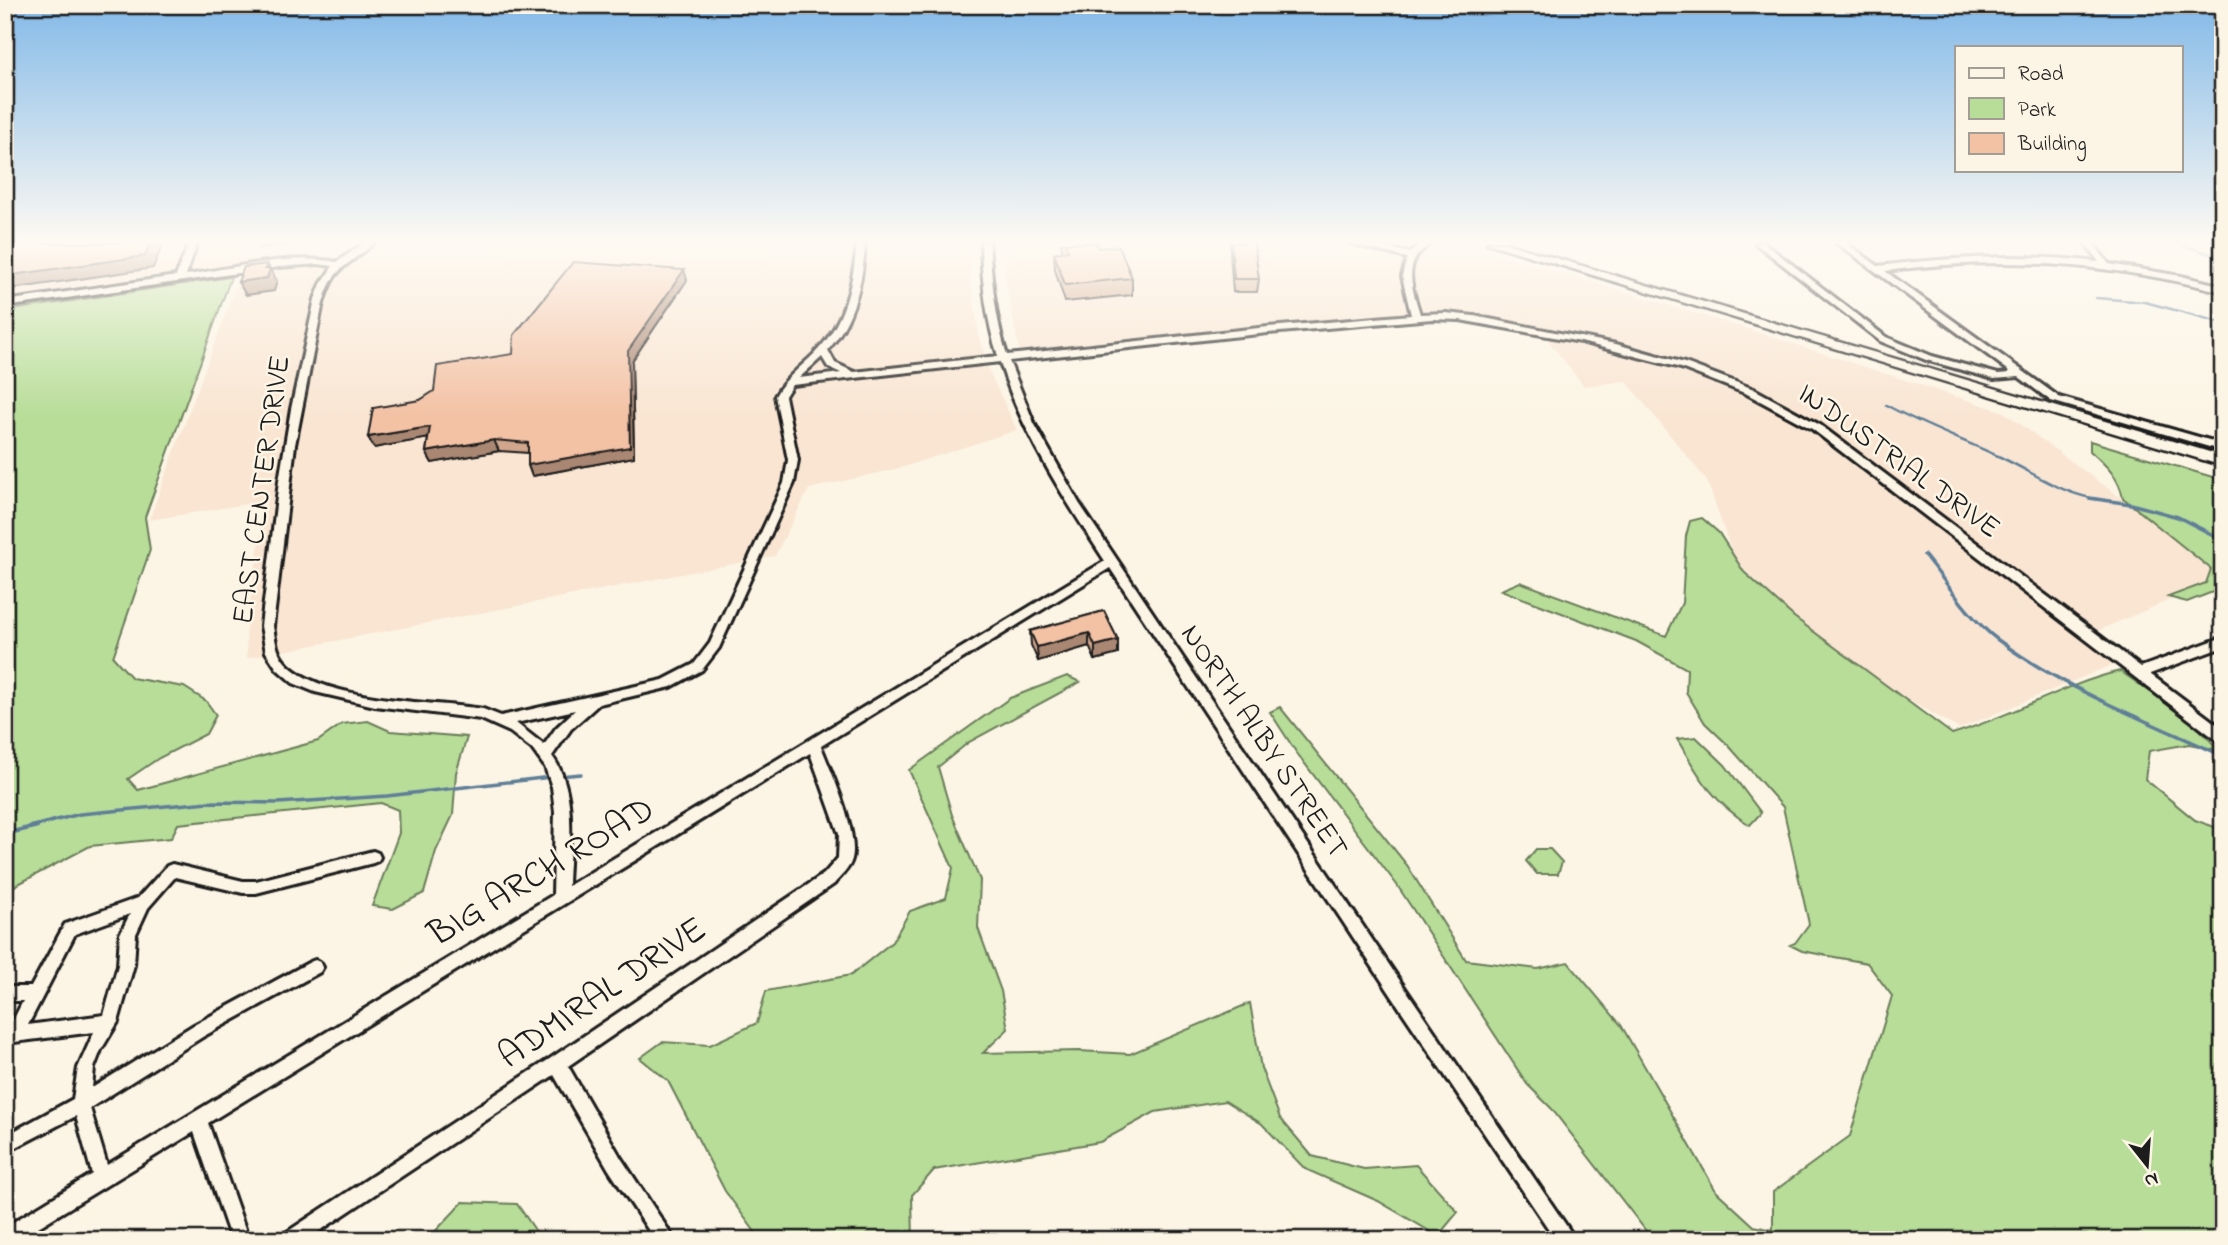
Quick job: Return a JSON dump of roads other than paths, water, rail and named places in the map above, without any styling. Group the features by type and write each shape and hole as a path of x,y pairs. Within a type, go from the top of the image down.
{"highway":[{"path":"1688,301 2223,461"}],"street":[{"path":"5,304 25,301"},
{"name":"EAST CENTER DRIVE","path":"321,301 298,401 267,626 272,654 294,677 328,692 461,710 502,721 519,730 546,753 554,770 561,799 560,898"},
{"path":"502,721 682,678 698,667 715,645 789,483 793,460 780,402 789,382 823,350 840,325 850,301"},
{"name":"NORTH ALBY STREET","path":"990,301 1002,360 1045,457 1412,1014 1567,1240"},
{"path":"1412,301 1416,317"},
{"path":"1833,301 1891,344 1929,358 1998,377 2015,375 2013,369"},
{"path":"1921,301 2055,399 2223,448"},
{"name":"INDUSTRIAL DRIVE","path":"789,382 1268,330 1416,317 1457,316 1621,346 1697,368 1767,398 1835,440 2223,737"},
{"path":"823,350 831,365 855,375"},
{"name":"BIG ARCH ROAD","path":"5,1237 1112,562"},
{"path":"2139,674 2223,642"},
{"path":"546,753 565,724 600,699"},
{"name":"ADMIRAL DRIVE","path":"290,1240 557,1064 819,886 841,867 847,846 846,834 814,746"},
{"path":"102,1178 81,1104 86,1068 95,1045 110,1022 126,965 128,934 143,903 172,870 243,887 257,887 373,857"},
{"path":"110,1022 14,1034 70,929 143,903"},
{"path":"5,1145 81,1104 198,1031 316,967"},
{"path":"5,994 34,994"},
{"path":"557,1064 615,1164 666,1240"},
{"path":"198,1120 240,1240"}],"waterway":[{"path":"2134,301 2223,323"},
{"path":"1886,405 1998,456 2060,488 2100,500"},
{"path":"2089,498 2100,500"},
{"path":"2100,500 2131,504 2178,517 2223,540"},
{"path":"1924,555 1977,621 2024,658 2108,704 2223,756"},
{"path":"559,776 581,774"},
{"path":"30,827 80,814 209,802 278,803 387,796 551,777"},
{"path":"5,834 37,826"}]}
